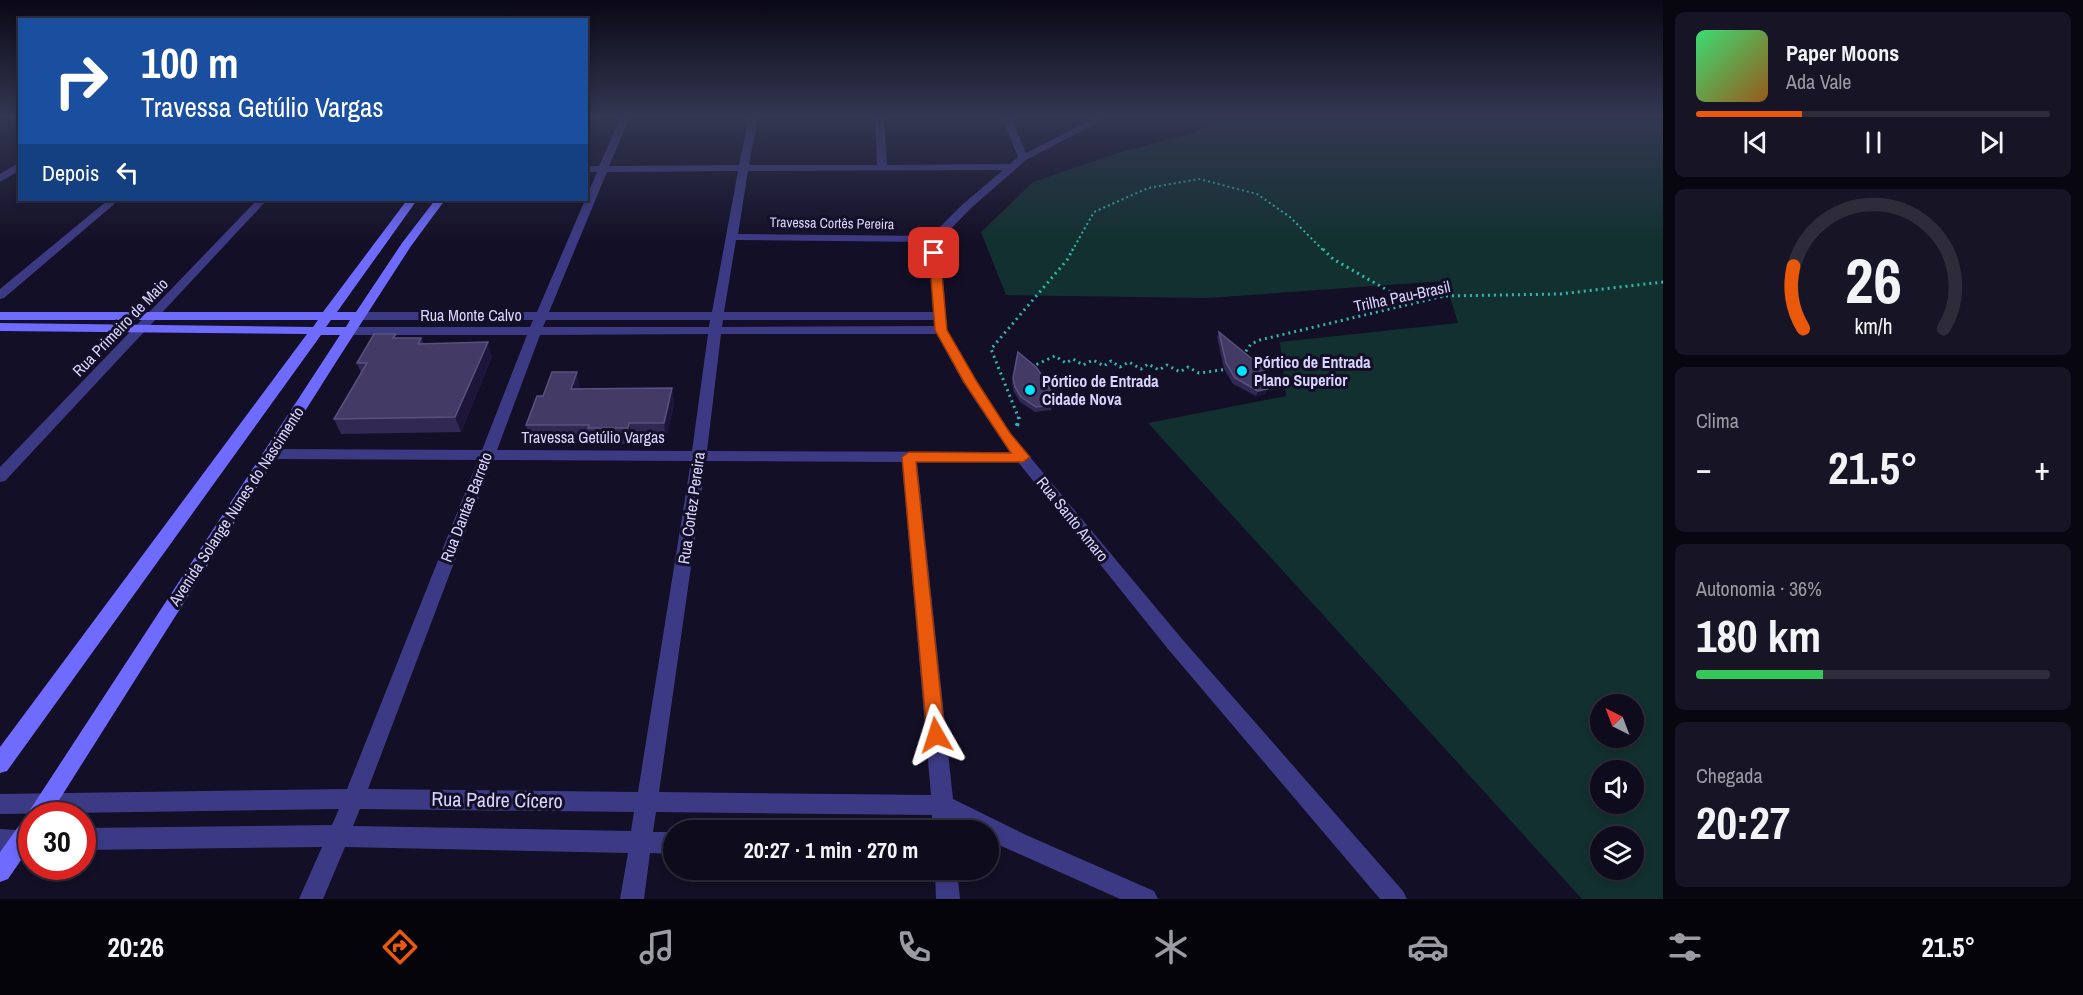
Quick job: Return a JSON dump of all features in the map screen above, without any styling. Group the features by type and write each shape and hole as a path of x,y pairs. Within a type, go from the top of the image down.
{"main road":[{"name":"Avenida Solange Nunes do Nascimento","path":"0,764 410,201"},
{"name":"Avenida Solange Nunes do Nascimento","path":"46,802 406,245 439,201"},
{"name":"Rua Monte Calvo","path":"0,316 361,316"},
{"name":"Rua Monte Calvo","path":"0,327 350,331"},
{"path":"0,871 18,841"}],"street":[{"name":"Rua Dantas Barreto","path":"311,899 354,799 485,456 608,159"},
{"name":"Rua Cortez Pereira","path":"632,899 730,237 745,159"},
{"path":"881,159 882,169"},
{"path":"934,239 966,207 1022,159"},
{"path":"588,169 1013,167"},
{"path":"0,169 18,168"},
{"path":"0,178 18,168"},
{"path":"0,295 113,201"},
{"name":"Rua Primeiro de Maio","path":"0,477 261,201"},
{"name":"Travessa Cortês Pereira","path":"730,237 934,239"},
{"name":"Rua Santo Amaro","path":"934,239 940,323 970,382 1005,436 1175,644 1395,899"},
{"name":"Rua Monte Calvo","path":"361,316 538,324"},
{"name":"Rua Monte Calvo","path":"350,331 538,324 940,323"},
{"name":"Travessa Getúlio Vargas","path":"271,454 1023,457"},
{"path":"909,457 943,820"},
{"name":"Rua Padre Cícero","path":"96,808 354,799 943,805 968,820"},
{"name":"Rua Padre Cícero","path":"0,804 18,807"},
{"path":"96,839 338,836 663,843"},
{"name":"Rua Padre Cícero","path":"999,836 1081,869 1146,899"},
{"path":"947,880 948,899"}],"path":[{"path":"1005,436 1014,430 1020,420 1011,387 991,349 1067,260 1094,212 1148,188 1198,179 1257,194 1290,216 1333,259 1394,294 1444,296"},
{"name":"Trilha Pau-Brasil","path":"1250,361 1244,354 1251,344 1260,340 1444,296 1560,294 1663,282"},
{"path":"1029,375 1032,366 1055,356 1066,363 1073,359 1083,365 1093,360 1104,366 1111,361 1120,367 1129,362 1141,369 1148,364 1159,370 1167,365 1180,372 1188,367 1199,373 1235,369"}],"green space":[{"path":"1101,159 1663,159 1663,899 1582,899 1148,423 1286,396 1280,342 1458,323 1445,281 1208,298 1006,295 981,232 1033,182"}],"building":[{"name":"Pórtico de Entrada Plano Superior","path":"1219,332 1262,367 1268,375 1268,389 1258,391 1235,378 1226,363"},
{"path":"374,334 396,334 393,338 421,338 418,344 488,342 455,417 334,419 367,363 357,363"},
{"name":"Pórtico de Entrada Cidade Nova","path":"1018,352 1036,367 1046,381 1052,394 1052,405 1036,407 1021,397 1013,378"},
{"path":"552,372 577,372 571,389 672,388 664,423 629,423 628,428 588,428 589,425 526,425 537,396 543,396"}],"place":[{"name":"Pórtico de Entrada Plano Superior","path":"1242,371"},
{"name":"Pórtico de Entrada Cidade Nova","path":"1030,390"}],"route":[{"path":"934,253 941,330 970,382 1005,436 1023,457 909,457 936,735"}]}
